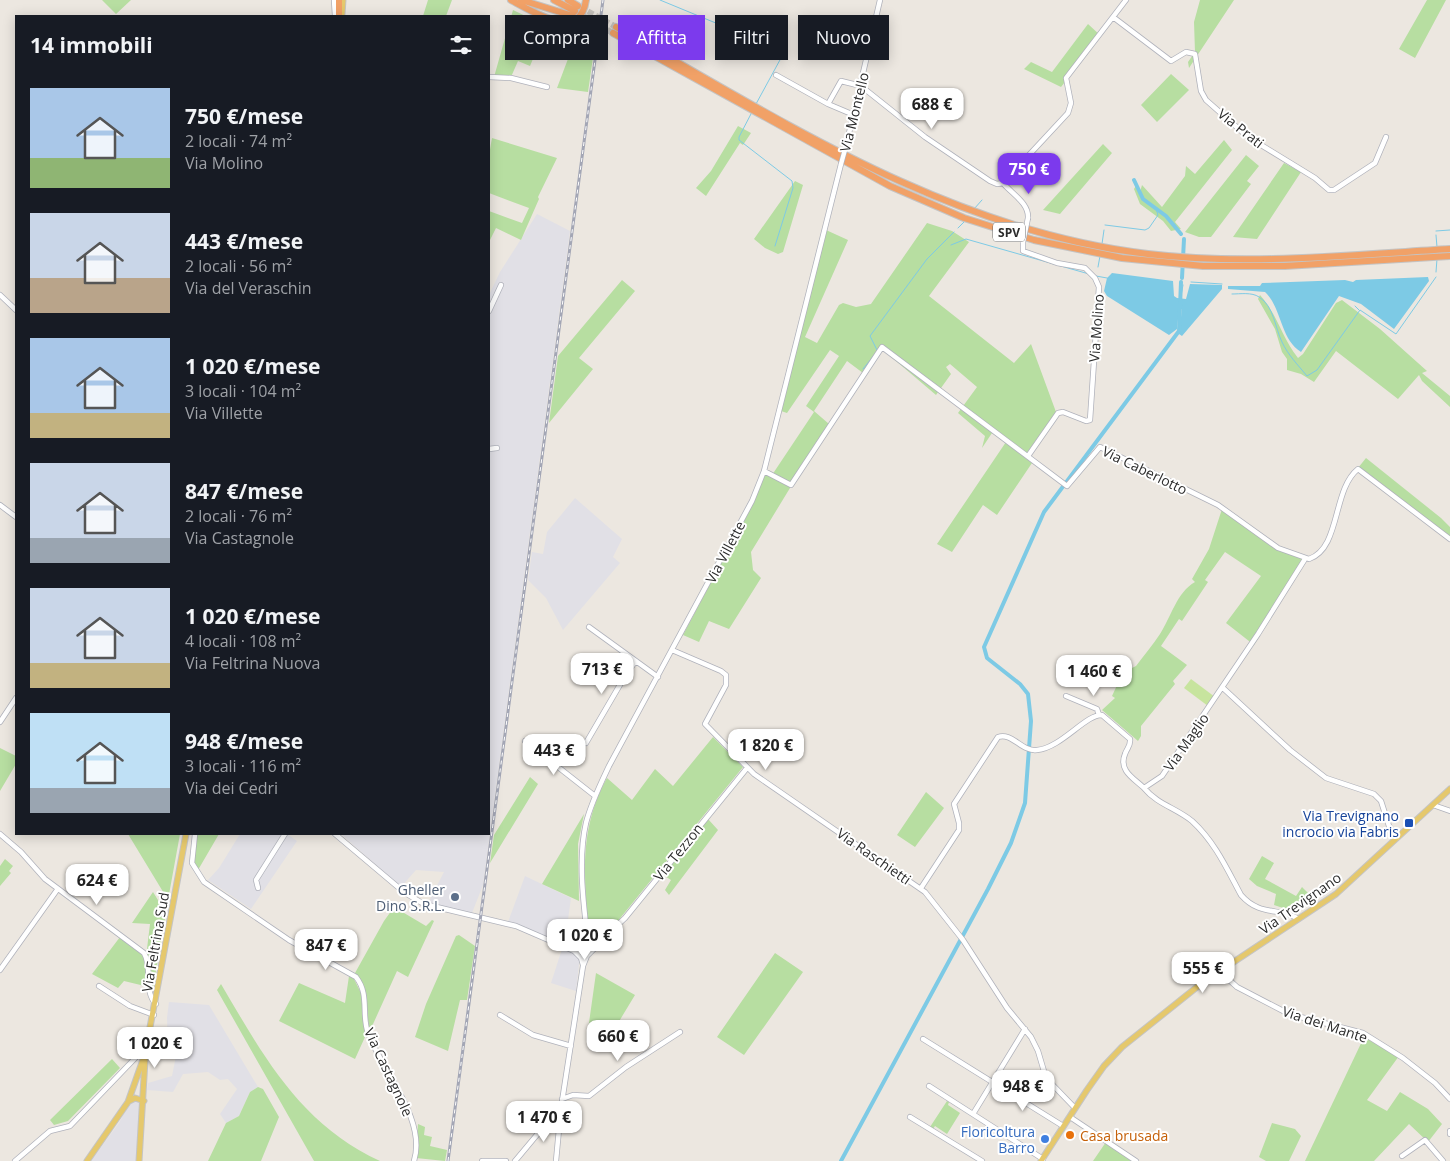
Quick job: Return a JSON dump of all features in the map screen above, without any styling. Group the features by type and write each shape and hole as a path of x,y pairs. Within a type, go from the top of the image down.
{"highway":[{"path":"340,15 341,0"},
{"path":"511,0 549,19 562,22 578,16 584,8 586,0"},
{"path":"520,0 575,11"},
{"path":"554,0 575,11"},
{"path":"568,0 575,11"},
{"name":"SPV","path":"1450,249 1298,258 1214,259 1134,252 1040,233 964,209 886,176 614,32 862,172 920,200 992,227 1077,250 1161,263 1222,267 1285,266 1450,256"}],"main road":[{"name":"Via Trevignano","path":"1042,1160 1104,1066 1122,1047 1181,998 1336,894 1450,789"},
{"name":"Via Feltrina Sud","path":"146,1052 154,1018 186,835"},
{"path":"139,1161 146,1052"},
{"path":"87,1161 103,1141 128,1102 146,1052"},
{"path":"128,1102 135,1098 144,1101"},
{"path":"83,1161 103,1141"}],"street":[{"path":"334,0 335,15"},
{"name":"Via Montello","path":"841,164 862,86 880,0"},
{"path":"1000,184 1068,113 1071,103 1066,78 1126,0"},
{"name":"Via Prati","path":"1113,17 1171,60 1186,52 1195,54 1201,91 1206,100 1248,137 1315,178 1329,190 1334,190 1370,167 1377,158 1386,137"},
{"path":"776,75 854,116"},
{"path":"490,77 511,78 547,87"},
{"path":"828,104 840,81 862,86"},
{"name":"Via Molino","path":"862,86 924,137 1000,184 1022,202 1027,209 1028,218 1023,251 1057,263 1085,268 1095,278 1099,287 1090,420 1086,421 1063,412 1058,413 1028,456"},
{"name":"Via Villette","path":"588,948 585,940 586,925 583,888 584,836 595,796 752,501 764,471 841,164"},
{"path":"490,309 501,286"},
{"path":"0,295 15,309"},
{"name":"Via Caberlotto","path":"764,471 791,485 882,347 1064,484 1099,447 1218,505 1273,545 1305,559"},
{"path":"490,449 497,448"},
{"path":"1305,559 1316,555 1326,544 1345,486 1358,469 1450,539"},
{"path":"0,504 15,516"},
{"name":"Via Maglio","path":"1144,788 1162,776 1223,688 1305,559"},
{"path":"589,627 658,677"},
{"name":"Via Raschietti","path":"672,650 721,671 726,676 726,685 705,724 746,768 921,888 963,940 993,989 1025,1029 1038,1051 1044,1074 1075,1108"},
{"path":"586,743 628,671 636,661"},
{"path":"1223,688 1290,750 1326,778 1374,794 1381,801 1389,826 1397,838"},
{"path":"1066,696 1098,709 1099,715"},
{"path":"0,722 15,700"},
{"path":"1099,715 1105,717 1129,737 1130,746 1124,759 1125,770 1155,800 1185,816 1203,832 1230,872 1241,895 1264,910 1289,915 1298,920"},
{"path":"921,888 957,834 959,823 954,804 994,740 1004,736 1031,750 1057,744 1099,715"},
{"path":"525,741 595,796"},
{"name":"Via Tezzon","path":"599,944 607,933 626,918 746,768"},
{"path":"1433,805 1450,811"},
{"path":"0,834 21,852 33,868 57,890 144,952 147,960 150,996 156,1004"},
{"name":"Via Castagnole","path":"195,835 192,863 204,882 289,940 356,978 363,986 367,1032 414,1126 417,1144 414,1161"},
{"path":"258,888 256,880 284,835"},
{"path":"336,835 405,893 424,904 516,926 573,951 582,958 583,965"},
{"path":"0,970 57,890"},
{"path":"583,965 587,956 599,944 586,925"},
{"name":"Via Tezzon","path":"594,936 607,933"},
{"path":"573,951 583,949 585,940 594,936"},
{"path":"573,951 583,952 588,948 594,949"},
{"path":"562,1161 556,1159 562,1099 584,954 588,948"},
{"name":"Via dei Mante","path":"1222,969 1227,978 1237,987 1290,1014 1362,1033 1416,1068 1435,1083 1450,1099"},
{"path":"98,986 154,1018"},
{"path":"500,1014 533,1034 571,1046"},
{"path":"973,1114 1025,1029"},
{"path":"562,1099 573,1095 589,1096 626,1067 680,1032"},
{"path":"923,1039 1063,1126"},
{"path":"15,1161 50,1131 70,1126 141,1052 146,1052"},
{"path":"928,1086 1042,1160"},
{"path":"515,1161 546,1127 555,1111 561,1108"},
{"path":"910,1117 982,1161"},
{"path":"1070,1117 1136,1161"},
{"path":"1402,1156 1425,1140 1443,1161"},
{"path":"482,1161 506,1161"}],"shaded area":[{"path":"537,214 570,231 490,832 490,293 500,272"},
{"path":"575,498 622,539 613,557 620,563 563,630 546,598 528,580 532,552 543,554 547,532"},
{"path":"239,835 288,835 297,841 251,909 208,880 219,868"},
{"path":"342,835 490,835 483,885 472,913 428,903 444,872 416,870 401,887"},
{"path":"525,876 571,898 567,927 556,922 549,938 508,922"},
{"path":"562,949 580,955 576,991 551,983"},
{"path":"169,1002 209,1005 258,1087 250,1092 239,1116 226,1123 220,1114 237,1089 228,1079 220,1080 208,1072 183,1074 173,1092 147,1090 148,1083 172,1076 176,1056 168,1051 167,1018"},
{"path":"130,1102 140,1102 136,1161 91,1161 119,1123"}],"green space":[{"path":"102,0 131,0 116,14"},
{"path":"428,0 452,0 446,15 423,15"},
{"path":"1200,0 1234,0 1189,68 1188,62 1195,52 1194,22"},
{"path":"1427,0 1446,0 1415,58 1399,49"},
{"path":"513,10 523,15 512,15"},
{"path":"1088,24 1101,36 1061,87 1024,69 1031,62 1052,72"},
{"path":"505,38 505,60 532,60 530,66 518,61 511,77 494,77"},
{"path":"568,60 593,60 588,92 557,88"},
{"path":"1171,74 1189,90 1157,122 1141,105"},
{"path":"738,126 751,133 743,145 740,143 706,196 696,188 711,171"},
{"path":"492,138 557,158 538,197 539,199 521,240 496,228 490,240 490,211 522,223 529,208 490,193 490,149"},
{"path":"1224,140 1232,150 1175,222 1181,229 1171,231 1163,221 1140,204 1134,189 1137,184 1140,192 1142,185 1162,207 1185,176 1186,166 1195,174"},
{"path":"1103,144 1112,153 1060,214 1043,210"},
{"path":"1246,155 1259,166 1247,181 1251,184 1211,237 1199,237 1185,232"},
{"path":"1284,163 1301,172 1257,239 1233,237"},
{"path":"795,181 803,185 783,252 778,254 765,248 754,239"},
{"path":"927,223 952,231 969,242 929,296 1014,363 1031,344 1056,412 1024,457 1032,463 997,515 983,505 952,552 937,544 1006,442 992,433 982,448 985,436 958,413 977,387 950,364 946,367 951,374 936,395 883,350 863,373 847,361 814,411 829,424 751,552 753,570 761,578 729,629 709,621 699,642 683,635 754,501 765,471 772,475 814,412 806,406 839,356 830,350 787,413 781,411 826,230 848,240 805,337 817,343 839,305 843,303 856,307 871,304"},
{"path":"622,280 635,291 579,358 593,369 549,423 558,356"},
{"path":"1260,295 1271,310 1298,358 1303,354 1336,303 1342,300 1380,329 1427,371 1422,373 1450,396 1450,407 1422,381 1419,375 1398,399 1336,351 1314,382 1301,374 1287,370 1287,359 1282,352 1275,329 1258,299"},
{"path":"1366,458 1441,518 1450,527 1450,540 1358,468"},
{"path":"1222,509 1272,545 1306,560 1254,645 1226,623 1261,576 1225,552 1205,580 1208,582 1182,621 1179,619 1161,646 1187,665 1173,681 1175,684 1141,726 1141,736 1138,741 1102,710 1115,698 1112,696 1125,668 1129,665 1132,668 1136,666 1160,634 1183,592 1195,582 1192,579 1209,549"},
{"path":"1191,679 1215,697 1208,706 1184,688"},
{"path":"713,737 743,767 617,922 597,934 592,931 588,923 586,903 586,848 592,813 607,778 632,800 655,769 673,786"},
{"path":"0,748 15,756 15,766 0,791"},
{"path":"530,777 538,784 490,863 494,835"},
{"path":"926,792 944,808 915,847 897,835"},
{"path":"584,814 578,844 579,901 542,884"},
{"path":"708,819 718,830 669,895 665,890 671,880 663,875"},
{"path":"129,835 180,835 168,900"},
{"path":"197,835 218,835 198,870 194,862"},
{"path":"1262,856 1274,863 1265,879 1296,896 1302,887 1308,893 1298,913 1274,905 1276,894 1257,886 1249,879"},
{"path":"5,859 13,866 9,871 11,873 0,886 0,866"},
{"path":"153,892 166,913 153,988 124,981 118,988 92,974 120,937 146,957 150,924 132,923"},
{"path":"394,907 426,926 432,920 434,921 408,977 397,971 369,1033 366,992 355,973"},
{"path":"459,935 475,946 467,1000 460,1000 448,1051 415,1037 426,1004 456,936"},
{"path":"775,953 803,972 744,1055 717,1037"},
{"path":"596,973 635,995 609,1038 598,1028 591,1040 587,1037"},
{"path":"349,976 354,979 361,993 365,1037 355,1059 279,1021 299,983 345,1003"},
{"path":"221,984 269,1062 306,1108 327,1128 352,1146 380,1161 314,1161 217,990"},
{"path":"1365,1035 1399,1056 1367,1100 1387,1111 1400,1092 1428,1109 1442,1124 1428,1142 1409,1124 1374,1161 1305,1161"},
{"path":"112,1059 120,1068 68,1121 54,1125 50,1120"},
{"path":"258,1087 263,1089 279,1117 261,1161 208,1161 226,1123 239,1116 250,1092"},
{"path":"947,1101 949,1102 948,1105 960,1113 947,1134 935,1126 933,1129 930,1127"},
{"path":"1272,1123 1295,1129 1301,1136 1289,1161 1266,1161 1259,1157"},
{"path":"418,1124 425,1127 424,1135 432,1137 430,1146 447,1150 445,1161 416,1158"},
{"path":"1106,1142 1134,1161 1093,1161"}],"water":[{"path":"1112,273 1173,281 1174,296 1177,298 1186,299 1190,284 1222,285 1222,289 1182,336 1179,334 1182,309 1179,309 1177,329 1169,335 1107,296 1104,291 1107,278"},
{"path":"1428,277 1429,281 1394,329 1361,304 1339,296 1301,352 1289,339 1275,306 1265,292 1228,289 1228,286 1260,286 1262,283 1345,280 1353,282 1356,280"}],"waterway":[{"path":"660,0 723,26 780,55 781,58 756,104"},
{"path":"752,112 739,140 792,181 793,188 775,246"},
{"path":"1134,180 1143,199 1166,216 1181,234"},
{"path":"974,209 982,200"},
{"path":"1105,225 1145,230 1149,228 1158,215 1156,209"},
{"path":"958,228 964,222"},
{"path":"1102,244 1104,230"},
{"path":"1436,231 1450,230"},
{"path":"877,350 870,336 927,259 954,232"},
{"path":"1436,235 1437,247"},
{"path":"951,245 966,239 1089,274"},
{"path":"1182,278 1184,239"},
{"path":"1098,267 1100,256"},
{"path":"1436,272 1437,259"},
{"path":"1096,276 1107,278"},
{"path":"1232,294 1253,294 1264,301 1271,312 1284,347 1307,376 1317,370 1360,310 1396,334 1436,277"},
{"path":"841,1161 988,889 1011,843 1025,803 1031,721 1028,694 1020,684 987,658 984,647 1044,512 1179,331 1181,282"},
{"path":"1191,282 1222,284"},
{"path":"1181,296 1183,285"},
{"path":"1355,306 1359,310"},
{"path":"863,369 875,354"}],"tunnel":[{"path":"580,7 616,27"},
{"path":"576,12 613,33"}],"railway":[{"path":"448,1161 603,0"}],"place":[{"name":"Via Trevignano incrocio via Fabris","path":"1409,823"},
{"name":"Gheller Dino S.R.L.","path":"455,897"},
{"name":"Casa brusada","path":"1070,1135"},
{"name":"Floricoltura Barro","path":"1045,1139"}]}
